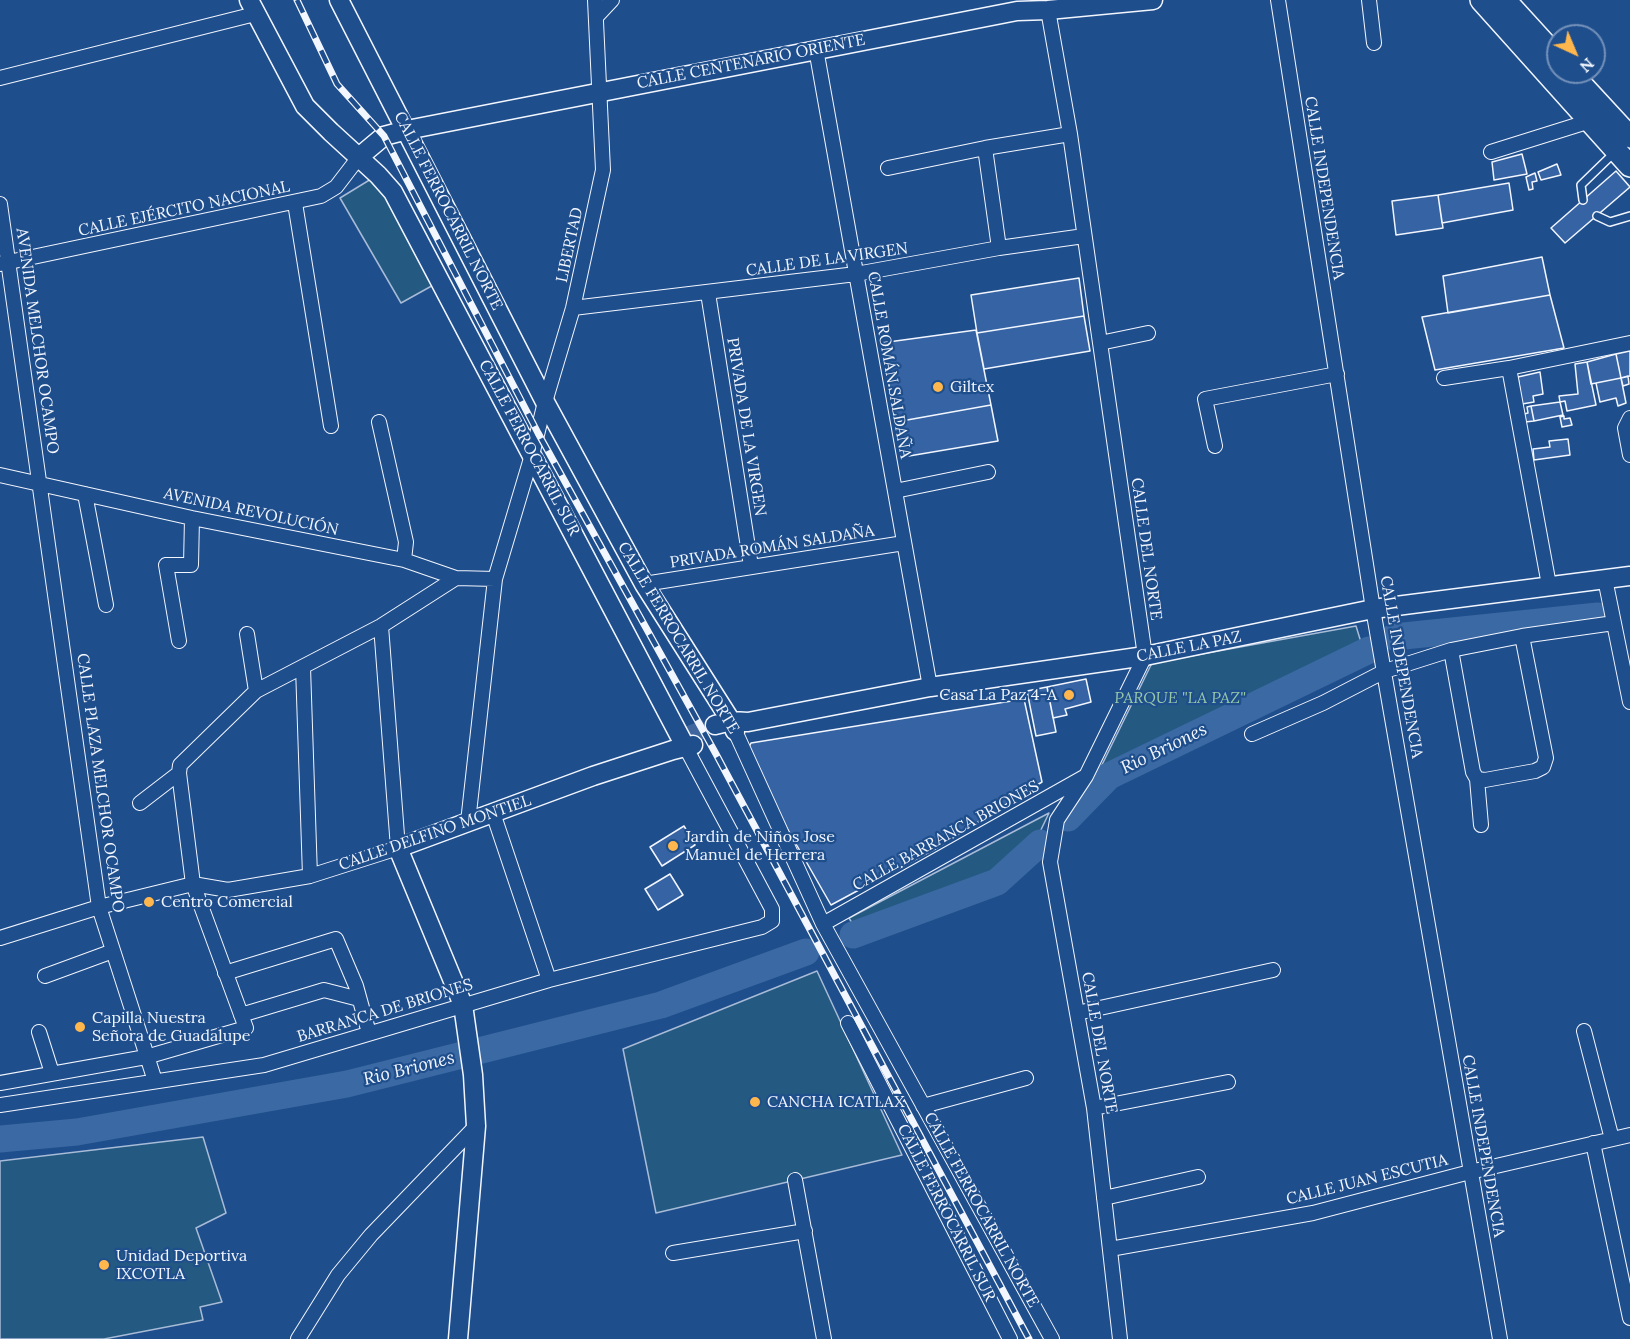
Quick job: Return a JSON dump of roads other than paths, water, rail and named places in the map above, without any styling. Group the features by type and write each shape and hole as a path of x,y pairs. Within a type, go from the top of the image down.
{"main road":[{"name":"CALLE FERROCARRIL NORTE","path":"339,0 545,402 644,584 729,727"},
{"name":"CALLE CENTENARIO ORIENTE","path":"359,157 384,136 407,130 816,49 1012,5 1048,10 1153,0"},
{"path":"1481,0 1590,121 1627,149"},
{"path":"1505,0 1546,45"},
{"name":"CALLE FERROCARRIL SUR","path":"252,7 305,106 393,192 685,744"},
{"path":"1579,84 1627,149"},
{"name":"CALLE LA PAZ","path":"729,727 930,687 1145,656 1373,609 1630,576"},
{"name":"CALLE DELFINO MONTIEL","path":"398,848 685,744"},
{"path":"398,848 463,1005 474,1075 476,1126 458,1339"}],"street":[{"name":"LIBERTAD","path":"468,822 495,579 573,308 603,170 595,0"},
{"path":"597,16 612,0"},
{"name":"CALLE INDEPENDENCIA","path":"1278,0 1373,609 1500,1339"},
{"path":"1369,0 1374,44"},
{"path":"0,78 252,7"},
{"name":"CALLE DEL NORTE","path":"1048,10 1070,134 1145,656 1086,776 1057,820 1050,862 1094,1108 1120,1339"},
{"name":"CALLE ROMÁN SALDAÑA","path":"816,49 930,687"},
{"path":"1491,152 1590,121"},
{"path":"888,168 985,148 1070,134"},
{"path":"985,148 999,248"},
{"name":"CALLE EJÉRCITO NACIONAL","path":"5,263 321,196 336,187 359,157"},
{"path":"295,203 331,426"},
{"name":"AVENIDA MELCHOR OCAMPO","path":"0,204 5,263 40,483"},
{"name":"CALLE DE LA VIRGEN","path":"573,308 856,274 999,248 1084,236"},
{"name":"PRIVADA DE LA VIRGEN","path":"708,293 751,566"},
{"path":"1100,343 1148,333"},
{"path":"1444,378 1509,368 1630,342"},
{"path":"1509,368 1548,585"},
{"path":"1215,446 1205,399 1337,374"},
{"path":"1630,418 1625,428 1630,455"},
{"path":"380,422 406,542 404,560"},
{"path":"895,491 988,472"},
{"name":"AVENIDA REVOLUCIÓN","path":"0,475 192,518 404,560 456,578 495,579"},
{"name":"CALLE PLAZA MELCHOR OCAMPO","path":"40,483 99,907 155,1081"},
{"path":"85,494 106,605"},
{"path":"179,641 166,565 191,565 192,518"},
{"name":"PRIVADA ROMÁN SALDAÑA","path":"644,584 904,543"},
{"path":"243,1021 193,884 179,773 180,765 256,691 381,626 456,578"},
{"path":"1605,579 1630,702"},
{"path":"1252,734 1323,703 1385,671 1451,650 1522,636 1614,623"},
{"path":"381,626 398,848"},
{"path":"247,634 256,691"},
{"path":"1477,779 1485,780 1535,771 1543,767 1546,758 1522,636"},
{"path":"1451,650 1473,772 1477,779 1481,825"},
{"path":"303,667 310,876"},
{"name":"CALLE FERROCARRIL NORTE","path":"729,727 823,924 1052,1339"},
{"name":"CALLE FERROCARRIL SUR","path":"685,744 772,909 772,921"},
{"path":"140,803 179,773"},
{"name":"CALLE BARRANCA BRIONES","path":"823,924 1086,776"},
{"path":"494,813 549,980"},
{"name":"CALLE DELFINO MONTIEL","path":"0,938 99,907 193,884 228,890 310,876 398,848"},
{"name":"BARRANCA DE BRIONES","path":"0,1105 264,1065 549,980 762,927 772,921"},
{"path":"225,973 336,939 359,999 369,1033"},
{"path":"45,976 113,951"},
{"path":"1077,1013 1273,970"},
{"path":"0,1083 146,1057 324,990 359,999"},
{"name":"CALLE FERROCARRIL SUR","path":"848,1023 1010,1339"},
{"path":"1584,1031 1612,1139"},
{"path":"39,1032 52,1073"},
{"path":"923,1106 1026,1078"},
{"path":"1094,1108 1227,1082"},
{"path":"298,1339 338,1275 371,1235 476,1126"},
{"name":"CALLE JUAN ESCUTIA","path":"1110,1249 1313,1213 1470,1172 1630,1135"},
{"path":"1593,1143 1630,1318"},
{"path":"1104,1198 1198,1177"},
{"path":"795,1180 824,1339"},
{"path":"673,1253 805,1231"}],"lane":[{"path":"1583,200 1581,184 1627,149"},
{"path":"1597,216 1610,222 1630,216"}],"waterway":[{"name":"Rio Briones","path":"1394,637 1598,616"},
{"name":"Rio Briones","path":"1068,818 1109,776 1369,650"},
{"name":"Rio Briones","path":"853,935 997,882 1040,843"},
{"name":"Rio Briones","path":"0,1139 77,1132 347,1084 661,1005 806,952"}],"tunnel":[{"path":"689,735 715,725"}],"railway":[{"path":"297,0 337,84 384,136 538,433 716,754 1029,1339"}],"place":[{"name":"Giltex","path":"938,387"},
{"name":"Casa La Paz 4-A","path":"1069,695"},
{"name":"Jardin de Niños Jose Manuel de Herrera","path":"673,846"},
{"name":"Centro Comercial","path":"149,902"},
{"name":"Capilla Nuestra Señora de Guadalupe","path":"80,1027"},
{"name":"CANCHA ICATLAX","path":"755,1102"},
{"name":"Unidad Deportiva IXCOTLA","path":"104,1265"}],"park label":[{"name":"PARQUE \"LA PAZ\"","path":"1180,698"}]}
